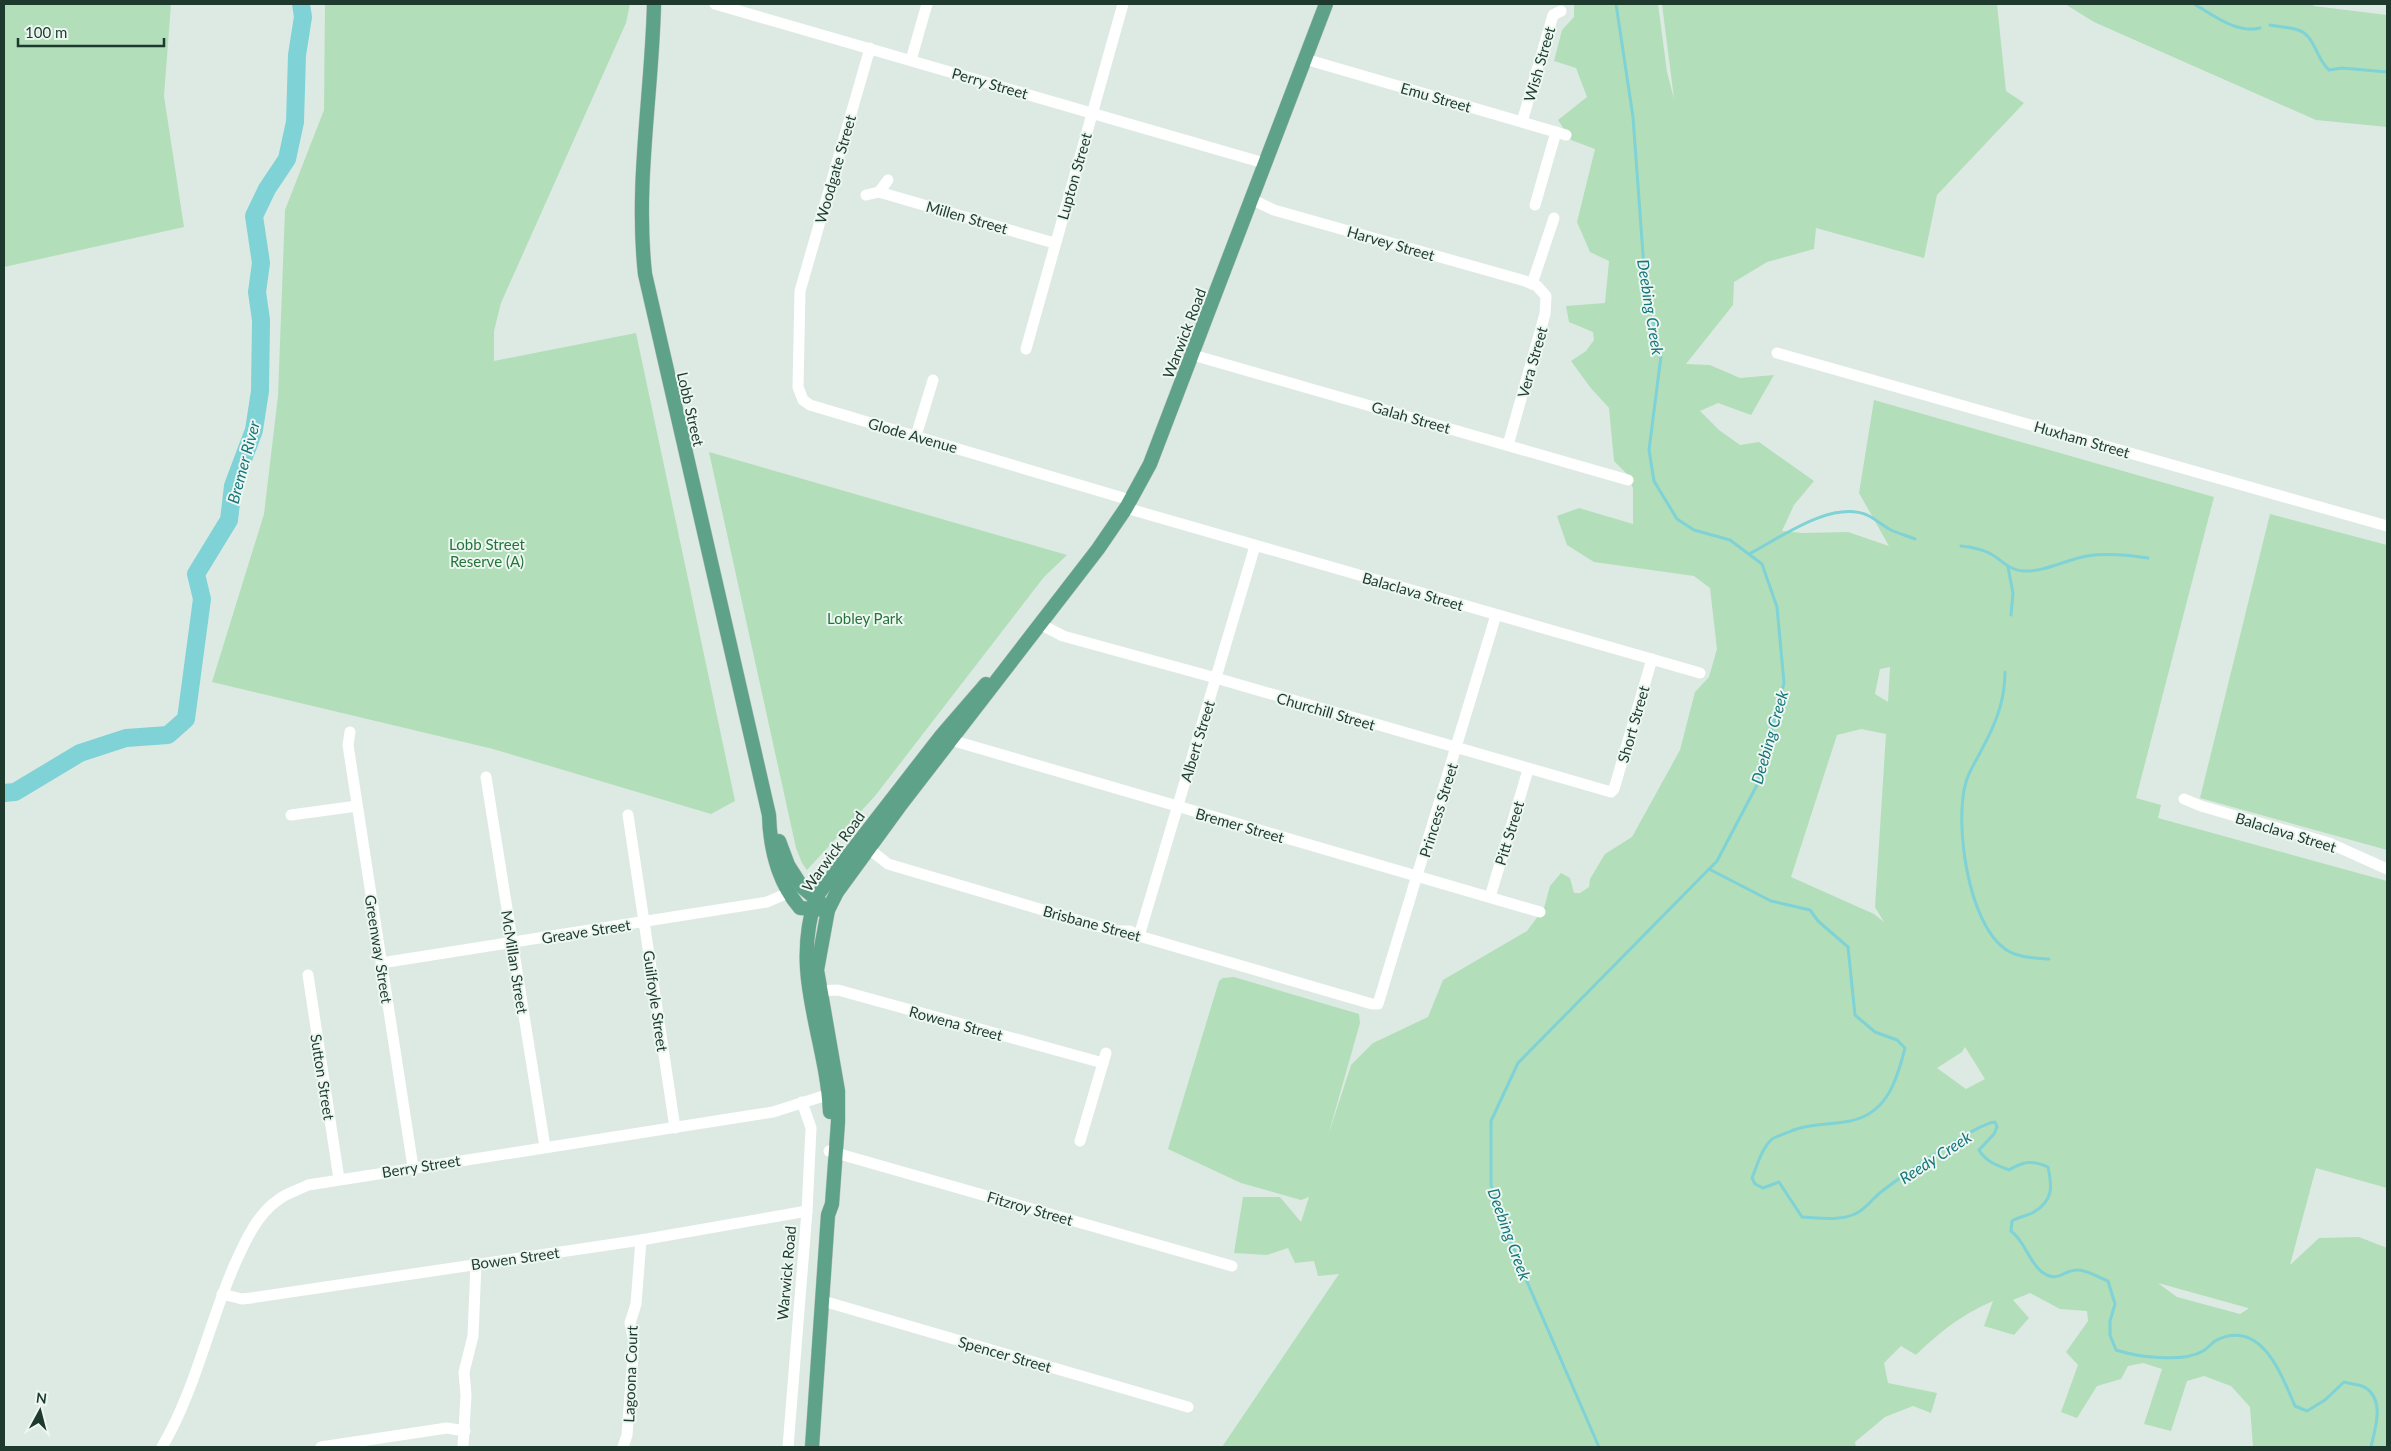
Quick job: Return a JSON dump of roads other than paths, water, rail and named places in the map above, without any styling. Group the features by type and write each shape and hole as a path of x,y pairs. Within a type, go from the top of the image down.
{"main road":[{"name":"Lobb Street","path":"654,4 642,200 645,274 769,815 788,865 814,903 828,910"},
{"name":"Warwick Road","path":"812,1447 823,1301 828,1214 826,1206 833,1152 833,1092 814,991 805,962 814,903 945,738 981,703 1022,646 1098,549 1128,504 1150,464 1326,4"},
{"name":"Warwick Road","path":"814,991 828,910 836,892 869,849 945,738"},
{"name":"Lobb Street","path":"769,815 769,834 777,869 788,893 800,908 814,903"}],"street":[{"name":"Perry Street","path":"715,4 758,10 870,48 1264,163"},
{"path":"911,60 927,4"},
{"name":"Lupton Street","path":"1026,349 1054,243 1123,4"},
{"name":"Wish Street","path":"1522,122 1553,15 1561,11"},
{"name":"Woodgate Street","path":"800,291 870,48"},
{"name":"Emu Street","path":"1305,59 1561,134 1536,205"},
{"path":"879,192 888,180"},
{"name":"Millen Street","path":"866,195 879,192 1054,243"},
{"name":"Harvey Street","path":"1251,199 1274,210 1532,284"},
{"path":"1532,284 1554,218"},
{"name":"Vera Street","path":"1508,445 1547,304 1546,296 1532,284"},
{"name":"Glode Avenue","path":"800,291 798,387 803,400 810,405 916,436 1128,504"},
{"name":"Huxham Street","path":"1777,353 2387,526"},
{"name":"Galah Street","path":"1193,355 1628,480"},
{"path":"916,436 933,380"},
{"name":"Balaclava Street","path":"1128,504 1255,546 1700,673"},
{"name":"Albert Street","path":"1139,936 1255,546"},
{"name":"Princess Street","path":"1378,1004 1496,615"},
{"name":"Churchill Street","path":"1040,624 1063,636 1216,678 1528,770 1606,792 1611,792 1614,789"},
{"name":"Short Street","path":"1614,789 1652,660"},
{"name":"Greenway Street","path":"350,732 348,745 413,1167"},
{"name":"Bremer Street","path":"945,738 1540,912"},
{"name":"Pitt Street","path":"1490,897 1528,770"},
{"name":"McMillan Street","path":"486,777 545,1147"},
{"name":"Balaclava Street","path":"2184,799 2201,806 2329,843 2387,869"},
{"path":"291,815 357,806"},
{"name":"Guilfoyle Street","path":"628,815 675,1128"},
{"name":"Brisbane Street","path":"869,849 888,864 1114,931 1130,930 1139,936 1362,1002 1378,1004"},
{"name":"Greave Street","path":"381,963 767,902 788,893"},
{"name":"Sutton Street","path":"308,975 339,1179"},
{"name":"Rowena Street","path":"814,991 838,990 1104,1058 1080,1140"},
{"name":"Berry Street","path":"162,1447 179,1417 222,1294 246,1240 277,1200 308,1185 773,1112 833,1092"},
{"name":"Warwick Road","path":"788,1447 807,1212 811,1128 802,1102"},
{"name":"Fitzroy Street","path":"833,1152 1232,1266"},
{"name":"Bowen Street","path":"222,1294 242,1299 251,1298 641,1240 807,1212"},
{"name":"Lagoona Court","path":"623,1447 627,1435 634,1342 630,1323 636,1304 641,1240"},
{"path":"463,1447 466,1395 464,1372 473,1336 476,1264"},
{"name":"Spencer Street","path":"823,1301 1188,1407"},
{"path":"321,1447 448,1428 465,1430"}],"waterway":[{"name":"Bremer River","path":"4,793 15,792 80,753 126,738 168,735 186,719 202,599 196,574 229,520 233,486 254,430 260,391 261,320 257,292 261,263 254,216 267,189 287,159 295,122 297,55 303,17 301,4"},
{"name":"Deebing Creek","path":"1599,1447 1518,1261 1491,1185 1491,1121 1518,1063 1717,861 1757,785 1784,683 1777,607 1762,564 1730,540 1694,530 1677,519 1654,481 1649,450 1661,356 1645,282 1633,117 1616,4"},
{"path":"2194,4 2234,26 2251,29 2260,28"},
{"path":"2270,25 2292,28 2304,33 2312,42 2321,60 2329,70 2342,68 2387,72"},
{"path":"1749,554 1806,523 1838,513 1853,512 1867,515 1893,531 1915,539"},
{"path":"1961,546 1992,554 2008,566 2023,571 2039,570 2095,555 2148,558"},
{"path":"2008,567 2013,593 2011,615"},
{"path":"2005,672 2005,683 1998,713 1991,732 1966,782 1963,800 1963,846 1973,896 1992,936 2010,952 2026,957 2049,959"},
{"name":"Reedy Creek","path":"1709,869 1771,901 1810,910 1818,921 1848,947 1855,1015 1875,1032 1897,1040 1905,1048 1898,1074 1887,1096 1879,1106 1858,1119 1804,1127 1773,1139 1765,1148 1758,1163 1752,1178 1755,1184 1763,1188 1779,1182 1802,1217 1842,1218 1862,1210 1881,1192 1938,1152 1972,1131 1995,1122 1997,1127 1994,1134 1979,1150 1985,1157 1992,1163 2009,1170 2028,1162 2048,1167 2051,1186 2045,1203 2032,1213 2012,1221 2011,1231 2020,1240 2033,1262 2042,1272 2052,1277 2073,1270 2082,1270 2108,1281 2115,1304 2110,1321 2110,1335 2116,1350 2147,1357 2184,1357 2203,1351 2215,1341 2231,1336 2245,1337 2257,1343 2267,1352 2276,1365 2295,1406 2307,1411 2325,1400 2344,1382 2366,1388 2372,1394 2377,1408 2371,1447"}],"park label":[{"name":"Lobb Street Reserve (A)","path":"487,552"},
{"name":"Lobley Park","path":"865,618"}]}
